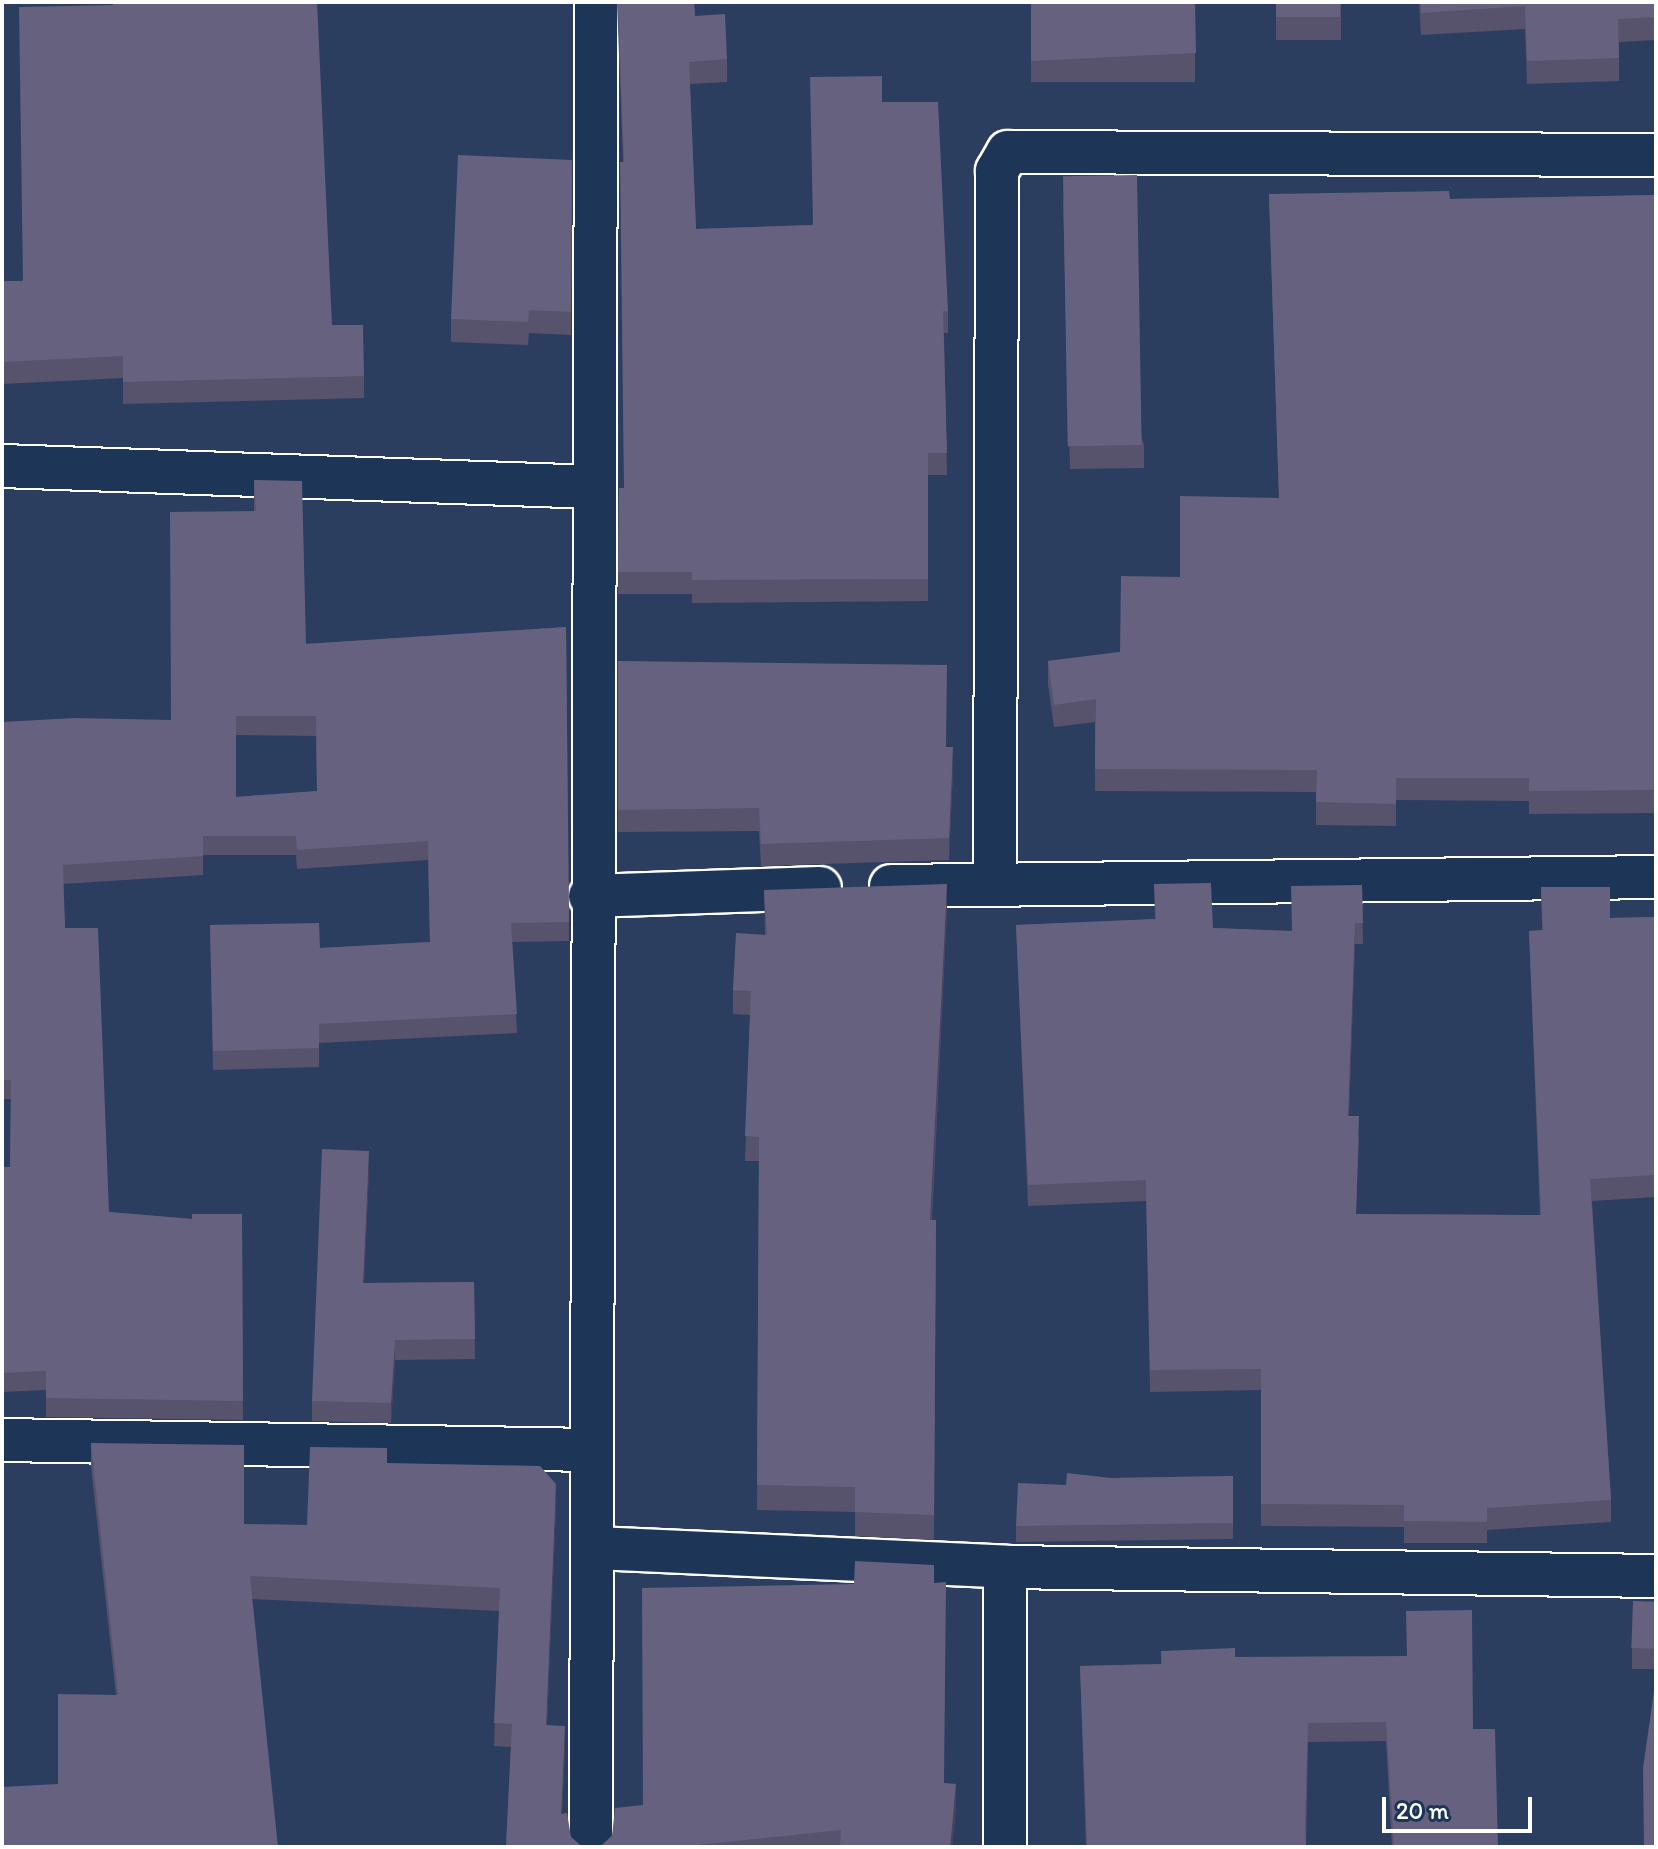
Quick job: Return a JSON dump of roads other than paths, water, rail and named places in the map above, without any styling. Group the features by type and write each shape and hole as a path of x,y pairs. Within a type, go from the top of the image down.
{"street":[{"path":"591,1847 594,1548 590,1450 590,896 596,2"},
{"path":"995,883 997,171 1008,152 1656,155"},
{"path":"2,466 594,487"},
{"path":"590,896 995,883 1656,877"},
{"path":"2,1440 590,1450"},
{"path":"594,1548 1005,1567 1656,1576"},
{"path":"1005,1567 1005,1847"}]}
